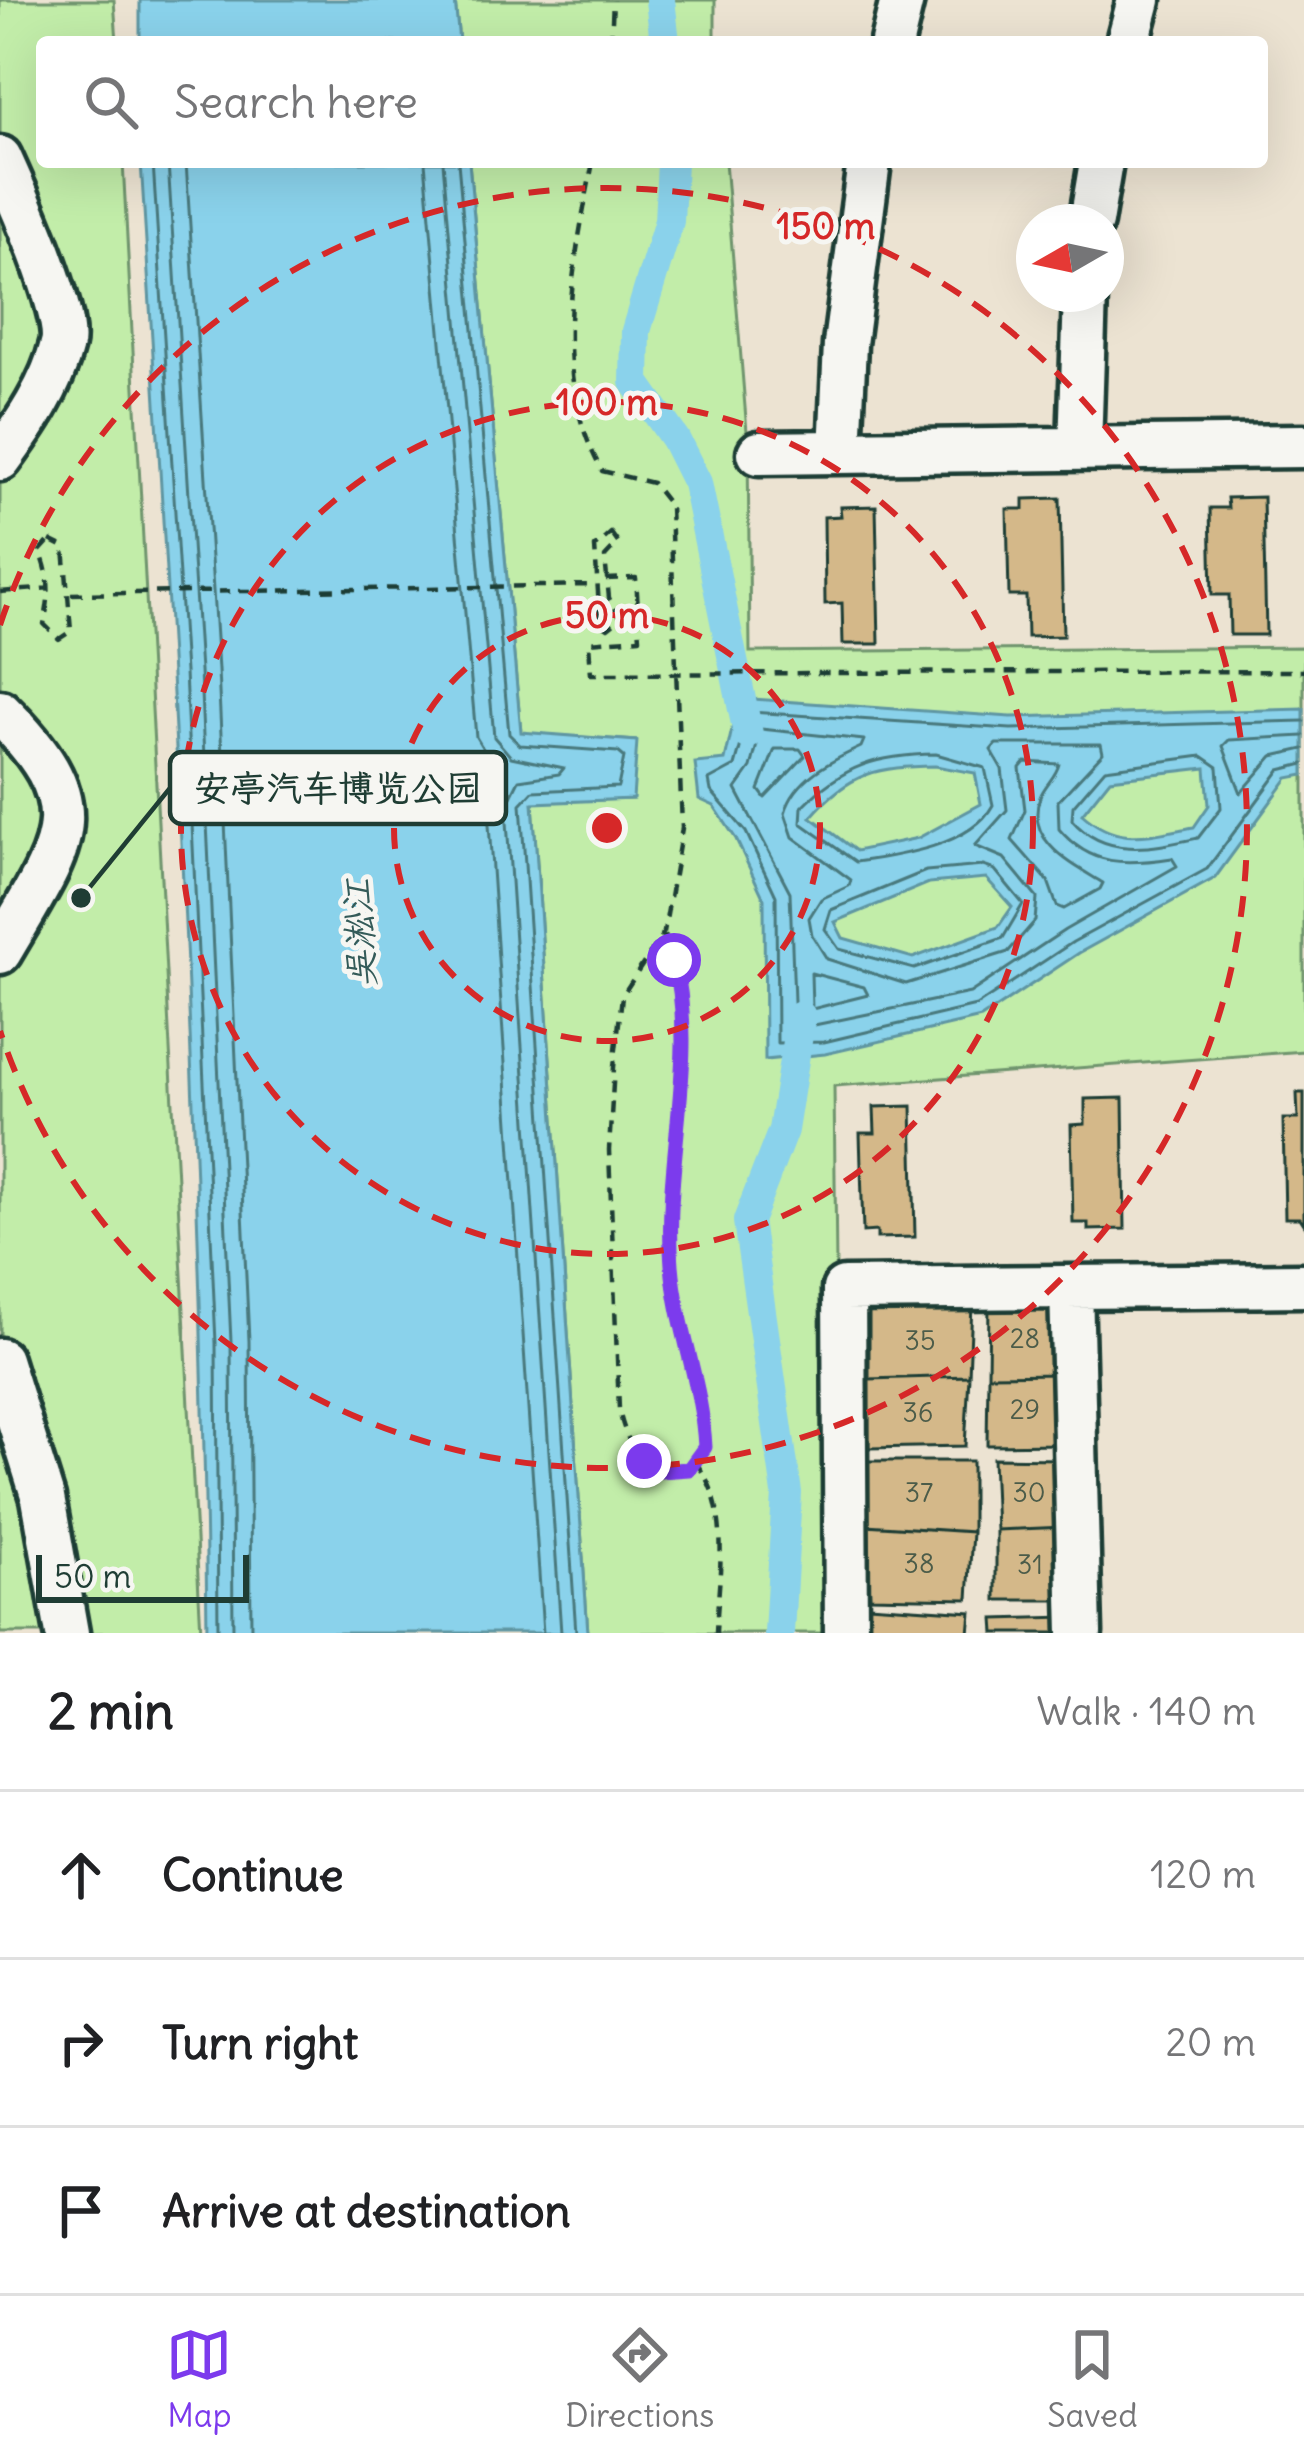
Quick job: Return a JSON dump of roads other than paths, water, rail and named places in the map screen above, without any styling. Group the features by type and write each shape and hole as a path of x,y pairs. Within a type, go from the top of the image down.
{"street":[{"path":"893,36 902,0"},
{"path":"1130,36 1139,0"},
{"path":"0,158 32,228 64,340 30,418 0,459"},
{"path":"841,452 845,344 867,168"},
{"path":"1093,204 1100,168"},
{"path":"1080,448 1084,312"},
{"path":"759,453 1303,446 1304,426"},
{"path":"0,712 37,747 63,801 62,829 42,880 0,952"},
{"path":"846,1633 844,1288 1304,1285"},
{"path":"1071,1287 1080,1633"},
{"path":"0,1360 43,1498 67,1633"}],"water":[{"path":"140,0 455,0 458,36 140,36"},
{"name":"吴淞江","path":"141,168 470,168 521,732 637,741 633,799 533,803 588,1633 207,1633 192,1081"},
{"path":"739,698 1011,717 1304,709 1304,775 1288,778 1215,878 1079,953 981,1018 825,1054 765,1060 764,899 736,839 714,806 699,799 695,763 725,760","holes":["915,767 975,773 981,804 918,838 856,851 811,817 852,781","1206,768 1209,805 1194,827 1122,835 1082,814 1110,779","986,878 1012,907 998,927 913,958 843,938 835,922 929,883"]}],"waterway":[{"path":"660,0 664,36"},
{"path":"672,168 669,221 636,331 635,382 675,439 697,483 748,734"},
{"path":"779,1633 787,1493 748,1221 783,1130 801,1016"}],"place":[{"name":"安亭汽车博览公园","path":"81,898"}]}
